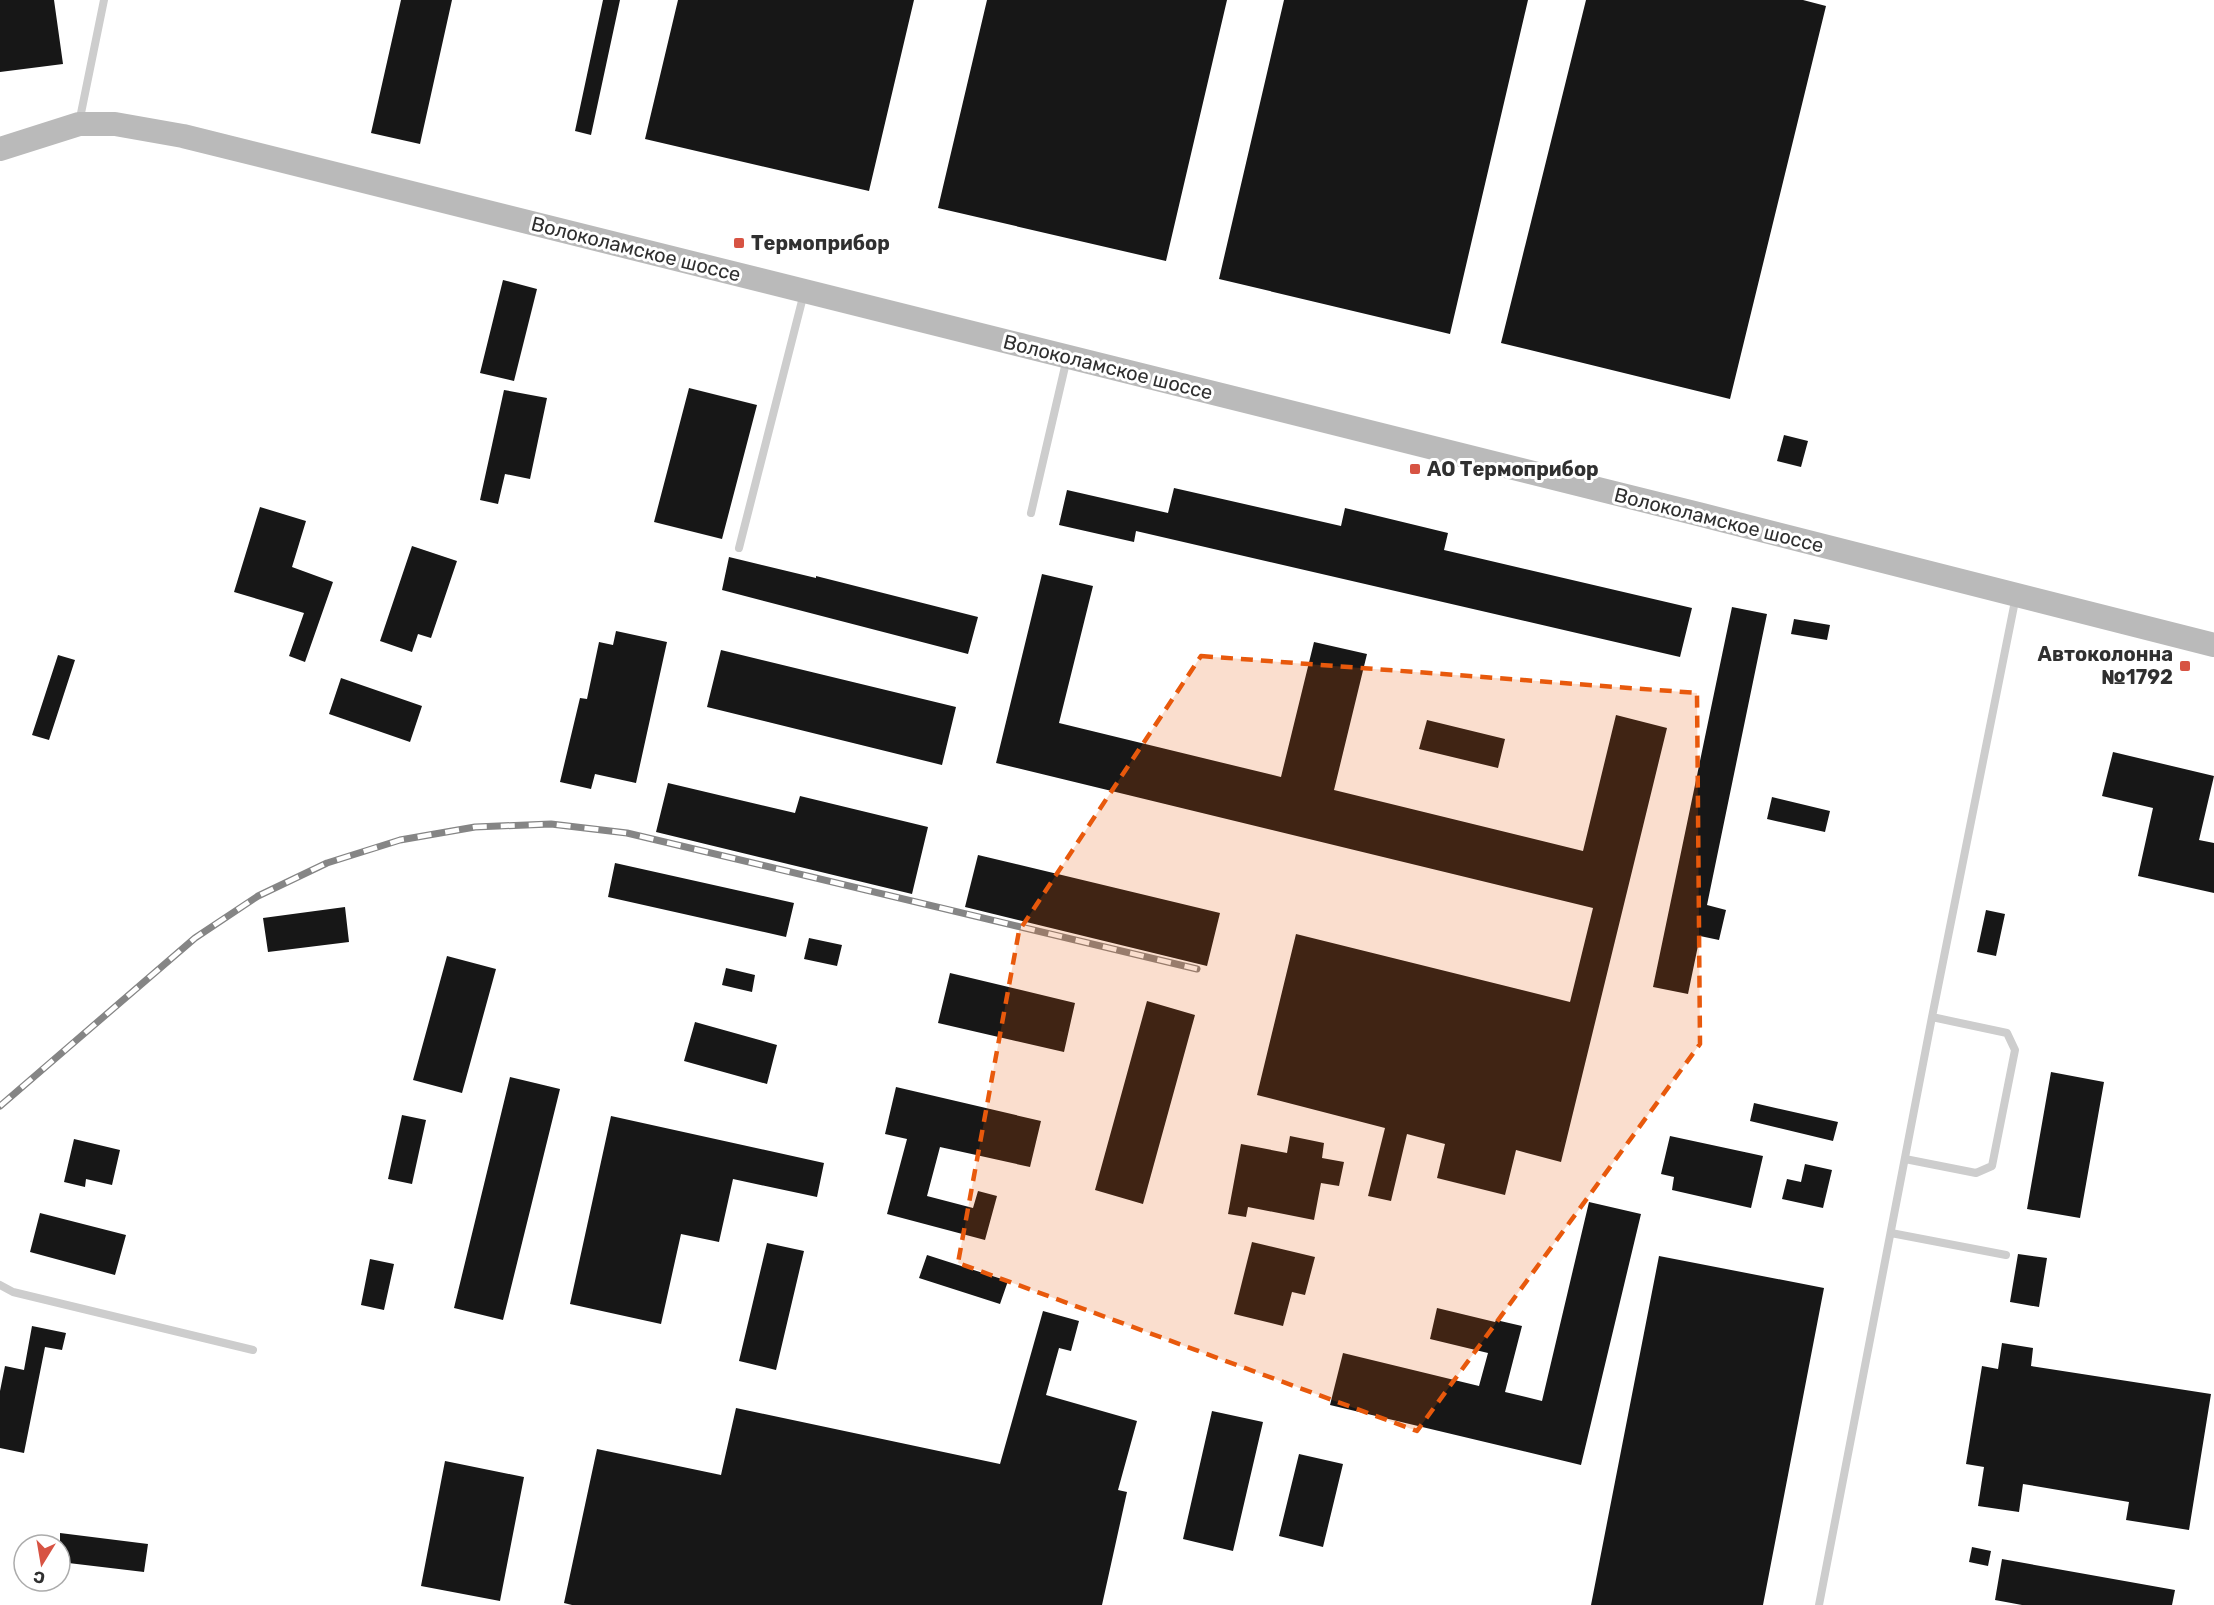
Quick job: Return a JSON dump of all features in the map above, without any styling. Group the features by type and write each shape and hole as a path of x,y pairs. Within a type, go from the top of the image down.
{"street":[{"name":"Волоколамское шоссе","path":"0,149 79,124 116,124 183,136 2214,645"}],"lane":[{"path":"79,124 104,0"},
{"path":"739,548 805,291"},
{"path":"1031,513 1067,357"},
{"path":"1819,1605 2016,595"},
{"path":"1905,1159 1976,1173 1992,1166 2015,1050 2007,1033 1932,1017"},
{"path":"1891,1233 2006,1255"},
{"path":"0,1285 14,1292 253,1350"}],"highlighted area":[{"path":"1201,656 1697,693 1700,1044 1417,1431 958,1263 1019,931"}],"building":[{"path":"0,0 54,0 63,64 0,72"},
{"path":"401,0 452,0 420,144 371,133"},
{"path":"603,0 620,0 591,135 575,131"},
{"path":"678,0 914,0 869,191 645,139"},
{"path":"987,0 1227,0 1166,261 938,208"},
{"path":"1284,0 1528,0 1450,334 1219,279"},
{"path":"1586,0 1803,0 1826,6 1730,399 1501,343"},
{"path":"503,280 537,289 514,381 480,373"},
{"path":"689,388 757,405 722,539 654,522"},
{"path":"504,390 547,398 530,479 505,474 498,504 480,500"},
{"path":"1784,435 1808,441 1801,467 1777,461"},
{"path":"1174,488 1341,526 1345,508 1448,533 1444,550 1692,608 1680,657 1136,531 1134,542 1059,525 1067,490 1168,513"},
{"path":"260,507 306,521 292,567 333,582 305,662 289,656 304,613 234,592"},
{"path":"412,546 457,561 431,638 418,634 412,652 380,641"},
{"path":"729,557 816,578 816,576 978,617 968,654 722,590"},
{"path":"1042,574 1093,586 1059,723 1281,777 1314,642 1367,654 1334,790 1583,851 1616,715 1667,728 1561,1162 1516,1150 1505,1195 1437,1178 1445,1144 1407,1134 1391,1201 1368,1196 1385,1128 1257,1095 1296,934 1570,1002 1593,908 996,763"},
{"path":"1732,607 1767,614 1707,905 1726,910 1719,940 1700,936 1688,994 1653,987"},
{"path":"1794,619 1830,625 1827,640 1791,634"},
{"path":"616,631 667,642 636,783 595,774 591,789 560,782 580,698 587,699 599,642 613,645"},
{"path":"721,650 956,707 942,765 707,707"},
{"path":"58,655 75,660 49,740 32,735"},
{"path":"341,678 422,706 410,742 329,714"},
{"path":"1427,720 1505,739 1498,768 1419,749"},
{"path":"2113,752 2214,776 2199,840 2214,843 2214,893 2138,876 2153,808 2102,796"},
{"path":"668,783 795,813 800,796 928,827 912,894 656,832"},
{"path":"1772,797 1830,811 1825,832 1767,819"},
{"path":"978,855 1220,913 1207,966 965,907"},
{"path":"615,863 794,903 786,937 608,897"},
{"path":"345,907 349,942 268,952 263,918"},
{"path":"1986,910 2005,914 1996,956 1977,952"},
{"path":"809,938 842,945 837,966 804,959"},
{"path":"447,956 496,969 462,1093 413,1080"},
{"path":"726,968 755,975 752,992 722,985"},
{"path":"950,973 1075,1003 1064,1052 938,1023"},
{"path":"1147,1001 1195,1015 1143,1204 1095,1190"},
{"path":"695,1022 777,1045 767,1084 684,1061"},
{"path":"2051,1072 2104,1082 2080,1218 2027,1209"},
{"path":"510,1077 560,1089 503,1320 454,1308"},
{"path":"896,1087 1041,1121 1030,1167 940,1147 927,1196 973,1208 978,1191 997,1196 985,1240 887,1214 907,1139 885,1134"},
{"path":"1754,1103 1838,1122 1833,1141 1750,1121"},
{"path":"402,1115 426,1120 412,1184 388,1179"},
{"path":"611,1116 824,1163 817,1197 733,1179 719,1242 681,1234 661,1324 570,1304"},
{"path":"1290,1136 1324,1143 1322,1158 1344,1162 1339,1186 1321,1183 1314,1220 1248,1207 1246,1217 1228,1214 1241,1144 1287,1153"},
{"path":"1670,1136 1763,1156 1751,1208 1672,1190 1674,1177 1661,1174"},
{"path":"74,1139 120,1150 112,1185 86,1179 85,1187 64,1182"},
{"path":"1805,1164 1832,1170 1823,1208 1782,1199 1787,1179 1801,1182"},
{"path":"1589,1202 1641,1214 1581,1465 1330,1405 1343,1353 1479,1386 1488,1353 1430,1339 1437,1308 1522,1326 1505,1392 1542,1401"},
{"path":"40,1213 126,1235 115,1275 30,1252"},
{"path":"1252,1242 1315,1257 1305,1295 1292,1292 1283,1326 1234,1314"},
{"path":"767,1243 804,1251 776,1370 739,1361"},
{"path":"2018,1254 2047,1258 2039,1307 2010,1302"},
{"path":"927,1255 1008,1281 1000,1304 919,1278"},
{"path":"1659,1256 1824,1288 1763,1605 1591,1605"},
{"path":"370,1259 394,1264 384,1310 361,1305"},
{"path":"1043,1311 1079,1321 1071,1351 1059,1348 1046,1395 1137,1421 1118,1490 1127,1492 1102,1605 572,1605 564,1603 597,1449 721,1475 736,1408 1000,1464"},
{"path":"32,1326 66,1333 62,1350 45,1347 24,1453 0,1448 0,1391 5,1366 24,1370"},
{"path":"2002,1343 2033,1348 2031,1366 2211,1394 2189,1530 2126,1520 2129,1502 2023,1484 2019,1512 1978,1506 1984,1467 1966,1464 1982,1366 1998,1369"},
{"path":"1212,1411 1263,1422 1233,1551 1183,1539"},
{"path":"1299,1454 1343,1464 1323,1547 1279,1536"},
{"path":"445,1461 524,1477 500,1601 421,1586"},
{"path":"72,1534 148,1544 144,1572 72,1563"},
{"path":"1972,1547 1991,1551 1988,1566 1969,1562"},
{"path":"2002,1559 2175,1590 2172,1605 2022,1605 1995,1600"}],"railway":[{"path":"0,1106 195,938 258,896 327,863 400,840 475,827 551,824 627,833 1197,969"}],"place":[{"name":"Термоприбор","path":"739,243"},
{"name":"АО Термоприбор","path":"1415,469"},
{"name":"Автоколонна №1792","path":"2185,666"}]}
